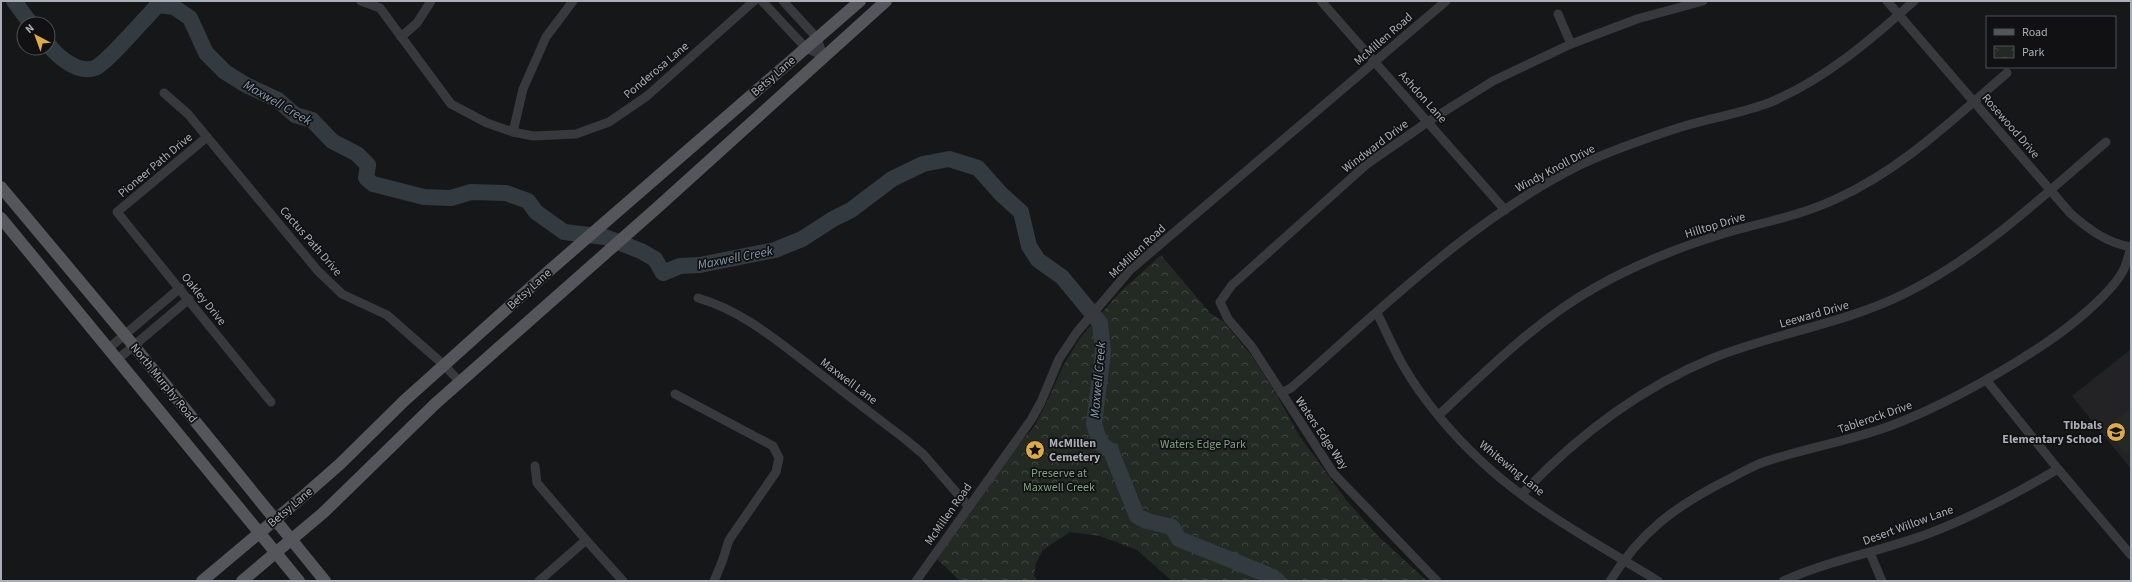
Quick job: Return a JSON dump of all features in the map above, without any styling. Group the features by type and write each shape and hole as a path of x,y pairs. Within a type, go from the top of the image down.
{"main road":[{"name":"Betsy Lane","path":"202,581 340,464 404,401 550,270 860,1"},
{"name":"Betsy Lane","path":"242,581 323,512 418,419 658,207 823,56 886,1"},
{"name":"North Murphy Road","path":"1,187 134,346 290,541 325,581"},
{"name":"North Murphy Road","path":"1,218 109,348 258,533 299,581"}],"street":[{"name":"Ponderosa Lane","path":"361,1 380,8 451,104 487,123 513,132 533,136 576,134 609,122 646,96 754,1"},
{"path":"401,37 417,23 431,1"},
{"path":"513,132 523,89 546,37 573,1"},
{"path":"762,1 806,48 823,56"},
{"path":"783,1 817,38 823,56"},
{"name":"Ashdon Lane","path":"1321,1 1505,210"},
{"name":"McMillen Road","path":"916,581 1031,420 1041,402 1059,359 1077,332 1130,270 1446,1"},
{"name":"Windward Drive","path":"1220,302 1232,285 1355,175 1428,121 1493,81 1571,44 1637,19 1689,3 1703,1"},
{"name":"Rosewood Drive","path":"1887,1 2070,213 2091,231 2119,245 2131,247"},
{"name":"Windy Knoll Drive","path":"1281,393 1291,388 1457,246 1505,210 1580,166 1630,144 1770,102 1816,79 1840,63 1914,1"},
{"path":"1558,14 1571,44"},
{"name":"Hilltop Drive","path":"1439,414 1514,346 1554,314 1595,288 1647,261 1692,243 1785,218 1835,200 1903,161 1946,127 2006,73"},
{"name":"Cactus Path Drive","path":"164,92 188,114 318,271 342,294 388,315 444,365 460,382"},
{"name":"Pioneer Path Drive","path":"117,212 207,137"},
{"name":"Leeward Drive","path":"1522,494 1539,476 1585,436 1632,400 1665,380 1714,358 1856,315 1904,294 1978,248 2050,190 2106,142"},
{"name":"Oakley Drive","path":"117,212 271,402"},
{"name":"Tablerock Drive","path":"1610,581 1623,559 1664,518 1704,492 1763,462 1844,441 1889,426 1933,408 1987,381 2066,330 2102,297 2123,270 2131,247"},
{"path":"109,348 180,288"},
{"name":"Maxwell Lane","path":"698,298 723,306 755,325 905,439 928,459 968,507"},
{"path":"118,360 189,299"},
{"name":"Waters Edge Way","path":"1220,302 1228,319 1252,347 1334,474 1437,581"},
{"name":"Whitewing Lane","path":"1377,313 1405,368 1439,414 1481,461 1522,494 1554,517 1658,581"},
{"path":"1987,381 2058,470 2131,555"},
{"path":"675,394 773,446 779,458 776,472 729,540 714,581"},
{"path":"535,466 537,483 623,581"},
{"name":"Desert Willow Lane","path":"1783,581 1806,571 1870,553 1931,533 2014,495 2058,470"},
{"path":"539,581 586,540"},
{"path":"1870,553 1882,581"}],"shaded area":[{"name":"Tibbals Elementary School","path":"2131,349 2131,469 2072,396"}],"green space":[{"name":"Waters Edge Park","path":"1161,255 1210,313 1223,321 1251,355 1273,388 1299,435 1347,501 1378,536 1427,581 1172,581 1137,550 1100,536 1070,532 1043,550 1036,563 1034,576 1038,581 960,581 937,559 1017,446 1034,427 1063,366 1080,338 1119,293"},
{"path":"2131,408 2131,449 2125,454 2106,429"}],"waterway":[{"name":"Maxwell Creek","path":"14,1 25,16"},
{"name":"Maxwell Creek","path":"56,53 68,63 75,66 88,69 95,68 117,49 158,5 174,7 190,18 206,53 225,72 246,85 278,100 295,115 312,120 332,141 357,154 368,165 366,178 373,184 424,197 451,198 471,192 506,193 528,201 536,212 564,232 605,237 641,251 655,259 663,273 680,266 700,265 775,250 802,239 833,219 851,210 892,179 923,164 949,159 978,168 1001,194 1021,212 1029,246 1038,260 1062,277 1100,323 1103,352 1094,424 1100,443 1111,451 1137,516 1147,521 1172,527 1179,539 1266,574 1278,581"}],"place":[{"name":"Tibbals Elementary School","path":"2116,432"},
{"name":"McMillen Cemetery","path":"1035,450"}],"park label":[{"name":"Preserve at Maxwell Creek","path":"1059,480"}]}
